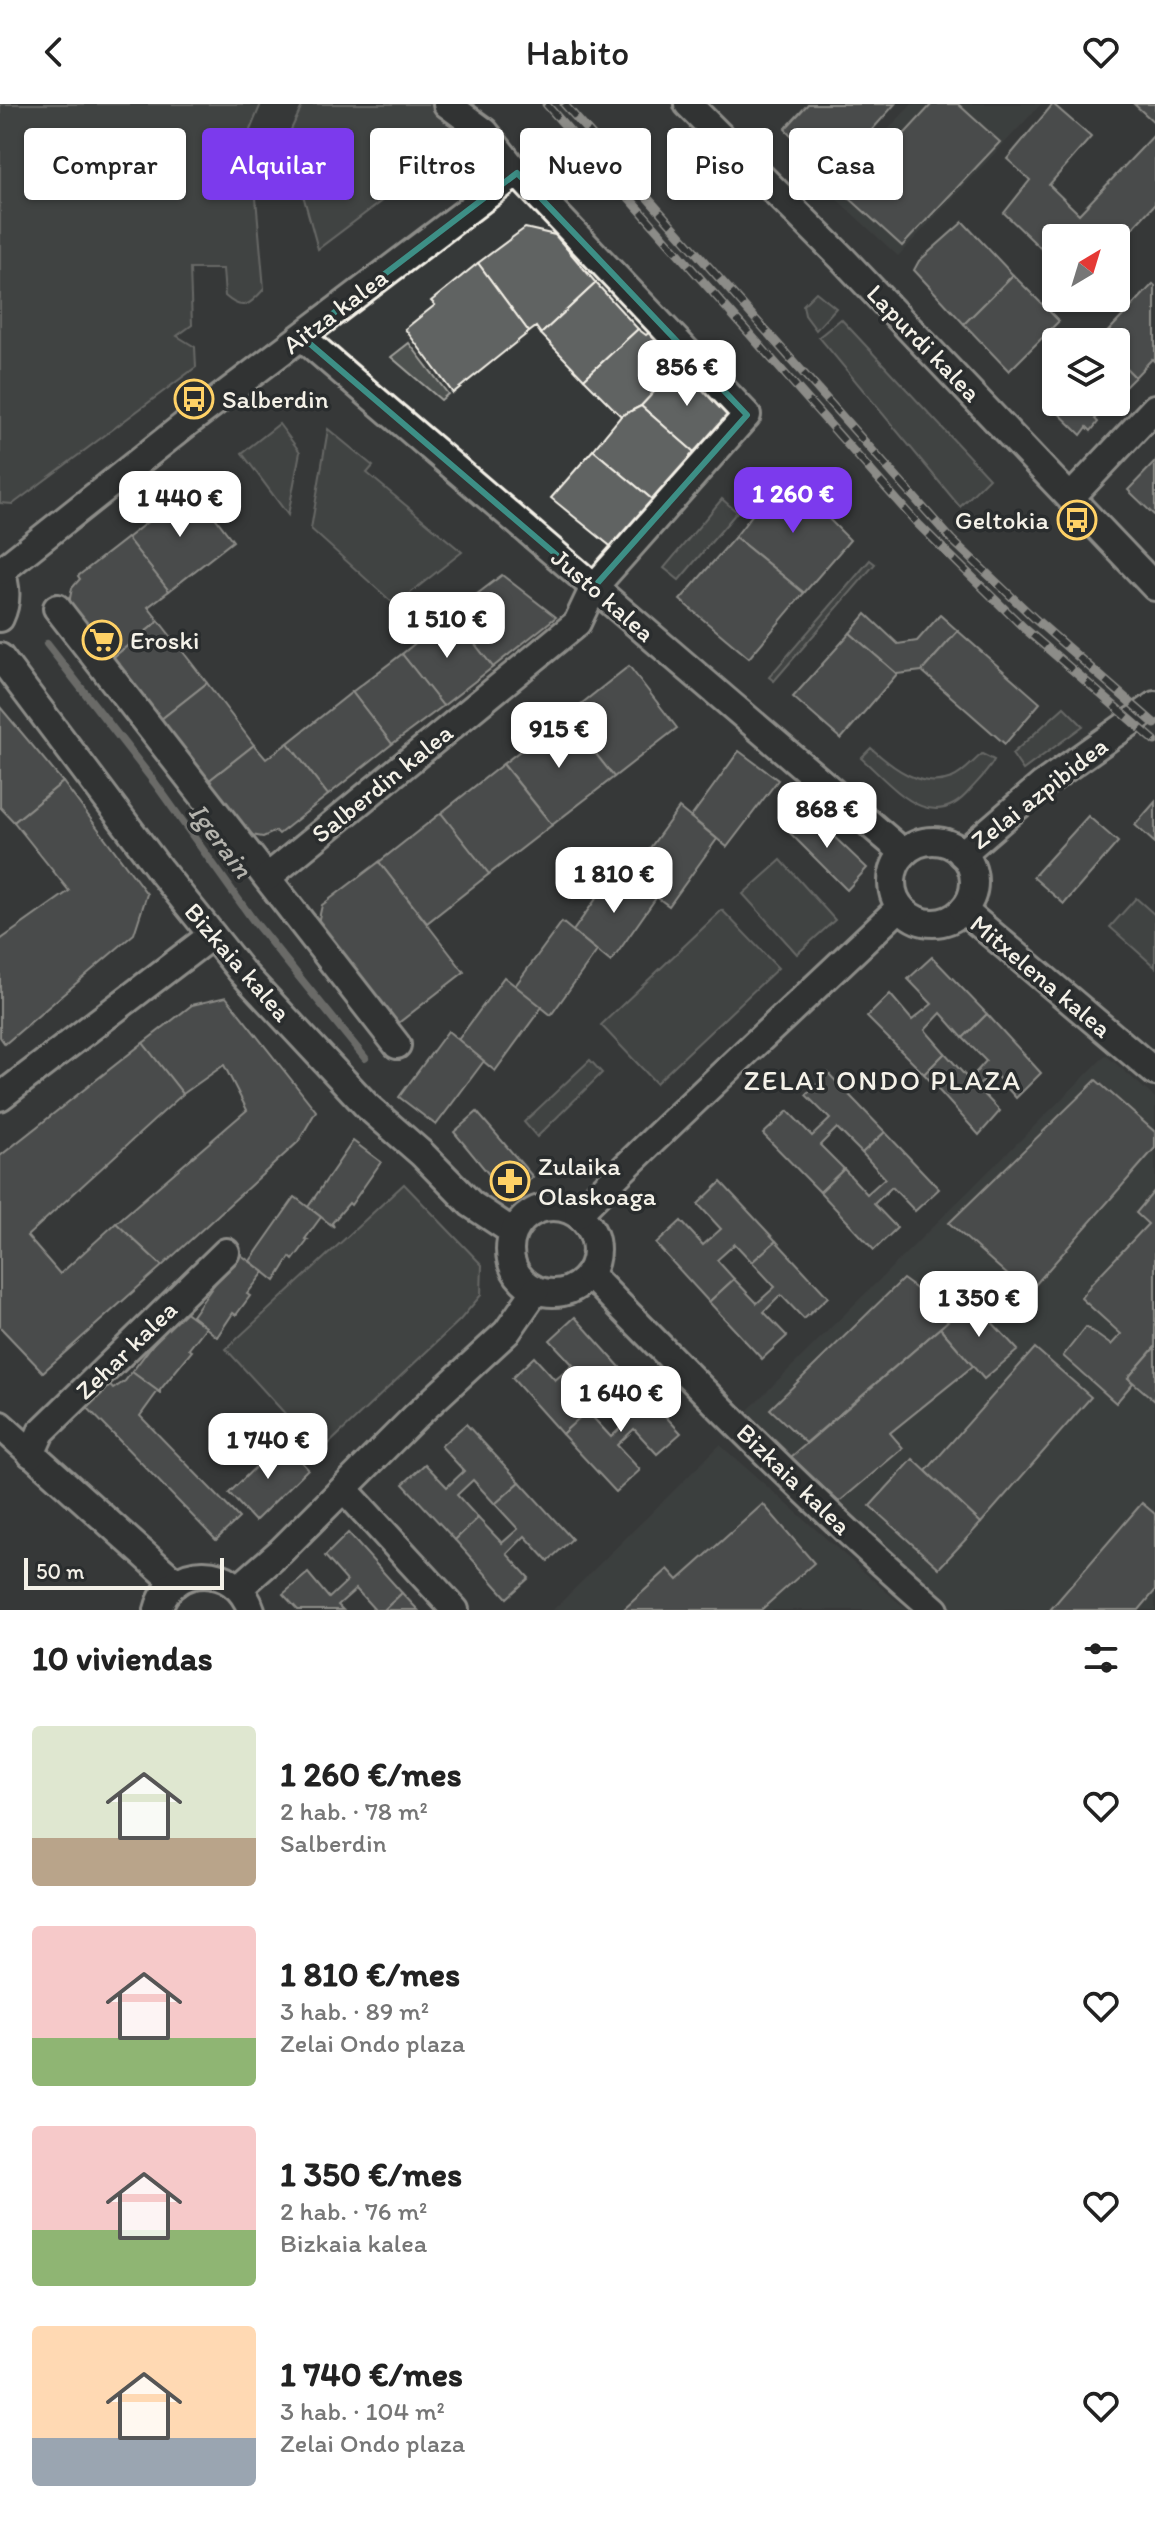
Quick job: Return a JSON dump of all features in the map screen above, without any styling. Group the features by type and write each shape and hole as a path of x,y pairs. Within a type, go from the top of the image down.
{"street":[{"path":"447,104 485,132 517,173 747,415 594,587"},
{"name":"Lapurdi kalea","path":"688,104 841,257 1155,587"},
{"name":"Aitza kalea","path":"1,570 186,424 517,173"},
{"name":"Justo kalea","path":"302,337 904,853"},
{"path":"1071,497 1155,408"},
{"path":"0,618 6,600 6,585 1,570"},
{"name":"Salberdin kalea","path":"268,877 577,623 594,587"},
{"path":"57,608 397,1045"},
{"name":"Bizkaia kalea","path":"0,657 160,870 241,971 367,1106 422,1154 471,1204 513,1232"},
{"name":"Zelai azpibidea","path":"962,854 1042,785 1155,705"},
{"path":"934,841 962,854 969,862 974,882 969,902 955,917 936,923 916,919 900,907 892,879 898,860 904,853 923,842 934,841"},
{"path":"578,1214 636,1155 900,907"},
{"name":"Mitxelena kalea","path":"963,910 1155,1072"},
{"path":"0,1097 212,935"},
{"path":"541,1208 566,1208 578,1214 586,1221 596,1242 595,1264 589,1274 579,1285 565,1292 536,1290 524,1282 511,1259 513,1232 530,1213 541,1208"},
{"name":"Zehar kalea","path":"31,1454 41,1432 226,1252"},
{"name":"Bizkaia kalea","path":"589,1274 697,1386 877,1560 935,1610"},
{"path":"158,1610 166,1593 176,1583 202,1573 228,1580 245,1599 281,1551 416,1416 507,1332 536,1290"},
{"path":"0,1425 176,1583"},
{"path":"344,1489 455,1610"}],"highlighted area":[{"path":"517,173 747,415 594,587 302,337"}],"shaded area":[{"path":"0,104 261,104 251,128 202,128 202,200 256,200 264,289 250,302 237,304 225,296 223,269 190,269 192,325 177,336 195,347 196,367 13,504 0,503"},
{"path":"303,104 437,104 470,128 370,128 370,200 383,200 318,249 304,200 354,200 354,128 292,128"},
{"path":"912,104 1041,104 898,256 838,200 903,200 903,128 889,128"},
{"path":"816,292 836,308 816,330 805,315 803,305"},
{"path":"841,319 989,478 960,507 819,337"},
{"path":"409,343 448,394 441,400 391,357"},
{"path":"279,424 300,452 288,515 242,453"},
{"path":"328,429 373,466 367,473 462,552 395,605 311,529"},
{"path":"722,499 737,512 679,580 664,568"},
{"path":"870,560 875,564 774,681 769,677"},
{"path":"1064,707 1083,726 1023,770 1012,754"},
{"path":"871,748 908,775 929,781 956,776 982,754 994,760 983,776 955,803 941,809 927,808 899,793 861,758"},
{"path":"781,860 835,920 797,954 743,894"},
{"path":"1136,898 1155,915 1155,967 1110,927"},
{"path":"722,910 778,968 656,1083 601,1025"},
{"path":"1106,1055 1155,1098 1155,1610 953,1610 934,1596 742,1416"},
{"path":"590,1060 602,1073 537,1137 524,1122"},
{"path":"404,1184 482,1265 481,1295 460,1320 320,1452 226,1349"},
{"path":"720,1445 907,1610 553,1610"}],"building":[{"path":"808,104 895,104 874,128 789,128 789,133 785,129"},
{"path":"932,104 958,104 1000,142 902,246 851,200 903,200 903,135"},
{"path":"1053,104 1091,137 1049,185 1079,214 1155,134 1155,204 1130,231 1130,224 1042,224 1042,250 1004,213 1030,180 1007,159"},
{"path":"1134,104 1155,104 1155,123"},
{"path":"963,222 1013,275 964,324 914,270 919,261"},
{"path":"525,228 555,235 596,283 541,334 536,327 529,332 478,263"},
{"path":"478,263 529,332 453,393 405,329 435,305 431,301"},
{"path":"1013,275 1042,304 1042,312 1050,312 1059,321 1052,328 1042,328 1042,338 1009,371 964,324"},
{"path":"596,283 638,329 584,379 541,334"},
{"path":"1153,284 1155,286 1155,362 1152,359 1135,377 1130,372 1130,328 1111,328 1130,312"},
{"path":"638,329 646,335 651,331 682,362 641,406 621,416 584,379"},
{"path":"682,362 732,413 694,452 641,406"},
{"path":"641,406 694,452 654,501 593,450 621,416"},
{"path":"1061,416 1098,416 1095,419 1098,422 1091,431 1087,427 1081,435"},
{"path":"593,450 654,501 614,549 551,498"},
{"path":"1155,462 1155,516 1128,490"},
{"path":"784,474 850,540 804,593 735,537"},
{"path":"192,487 233,541 169,591 127,538"},
{"path":"735,537 804,593 749,658 680,600"},
{"path":"127,538 169,591 148,607 159,621 106,663 70,607 70,598 72,588 80,579 78,576"},
{"path":"502,575 556,617 493,667 451,614"},
{"path":"451,614 493,667 443,706 402,654"},
{"path":"866,614 898,644 917,641 940,615 958,631 922,671 897,674 850,633"},
{"path":"159,621 207,683 155,724 106,663"},
{"path":"958,631 1040,703 1005,744 922,671"},
{"path":"850,633 897,674 841,739 793,697"},
{"path":"402,654 443,706 392,744 352,692"},
{"path":"629,666 677,728 614,777 566,716"},
{"path":"207,683 254,745 202,786 155,724"},
{"path":"352,692 392,744 328,795 288,743"},
{"path":"0,707 63,782 14,822 0,807"},
{"path":"566,716 614,777 552,825 503,764"},
{"path":"288,743 328,795 279,834 276,831 263,837 251,835 202,786 254,745 266,759"},
{"path":"739,751 778,780 727,847 691,817"},
{"path":"503,764 552,825 489,874 441,813"},
{"path":"63,782 147,894 134,934 5,1044 0,1037 0,940 69,891 14,822"},
{"path":"1155,802 1155,843 1135,825"},
{"path":"679,808 717,839 669,906 629,877"},
{"path":"806,810 867,868 847,890 786,829"},
{"path":"441,813 489,874 427,923 379,862"},
{"path":"1088,816 1118,842 1064,904 1033,877"},
{"path":"379,862 464,972 392,1028 316,932 322,905"},
{"path":"618,868 656,898 611,962 573,931"},
{"path":"562,922 597,951 551,1015 515,986"},
{"path":"932,957 987,1014 963,1038 941,1013 925,1030 945,1053 924,1074 867,1017 890,994 912,1020 932,1004 908,979"},
{"path":"504,977 542,1007 495,1071 458,1040"},
{"path":"226,997 316,1111 298,1142 162,1266 116,1223 247,1110 224,1065 183,1094 143,1043 192,1005"},
{"path":"987,1014 1041,1073 1016,1098 993,1072 977,1087 1000,1111 979,1135 924,1074 945,1053 969,1080 986,1061 963,1038"},
{"path":"448,1031 484,1061 436,1125 399,1097"},
{"path":"143,1043 183,1094 27,1236 60,1274 116,1223 162,1266 43,1372 0,1327 0,1156"},
{"path":"828,1073 885,1132 862,1153 837,1128 820,1145 844,1169 820,1192 763,1134 788,1111 812,1136 830,1119 806,1095"},
{"path":"1096,1080 1155,1132 1155,1148 1028,1293 949,1223"},
{"path":"477,1112 533,1177 511,1197 454,1132"},
{"path":"885,1132 939,1189 915,1211 892,1187 874,1204 897,1228 874,1250 820,1192 844,1169 867,1194 885,1178 862,1153"},
{"path":"353,1141 381,1162 351,1205 349,1203 332,1223 334,1227 308,1207"},
{"path":"721,1182 776,1241 752,1262 735,1244 717,1260 734,1279 709,1302 656,1244 681,1221 703,1245 721,1229 698,1204"},
{"path":"1155,1190 1155,1347 1128,1378 1133,1383 1116,1403 1063,1356 1086,1327 1111,1345 1121,1334 1081,1298 1148,1224 1136,1213"},
{"path":"295,1197 321,1217 305,1239 308,1240 293,1260 290,1257 275,1281 250,1261"},
{"path":"776,1241 828,1297 804,1319 781,1295 764,1312 787,1336 762,1359 709,1302 734,1279 757,1303 775,1287 752,1262"},
{"path":"237,1252 264,1272 247,1294 250,1296 236,1315 233,1313 217,1337 192,1316"},
{"path":"903,1279 954,1316 806,1443 770,1409"},
{"path":"971,1300 1018,1350 984,1379 940,1328"},
{"path":"180,1308 206,1327 160,1393 132,1372"},
{"path":"575,1317 628,1376 604,1398 582,1374 566,1389 587,1411 562,1434 512,1378 534,1357 555,1380 573,1365 550,1340"},
{"path":"940,1328 973,1366 890,1433 903,1448 839,1502 791,1457"},
{"path":"1155,1347 1155,1401 1128,1378"},
{"path":"1035,1348 1091,1397 981,1523 926,1471"},
{"path":"132,1372 158,1391 140,1416 239,1518 216,1540 81,1401 104,1379 113,1389"},
{"path":"628,1376 681,1433 657,1454 634,1429 617,1445 640,1470 616,1492 562,1434 587,1411 611,1437 627,1422 604,1398"},
{"path":"466,1424 520,1482 495,1504 473,1480 457,1495 478,1518 455,1540 403,1484 425,1464 447,1487 464,1471 441,1446"},
{"path":"282,1441 308,1469 255,1521 229,1493"},
{"path":"913,1459 981,1523 939,1568 870,1506"},
{"path":"520,1482 572,1539 548,1561 525,1536 507,1554 529,1578 507,1598 455,1540 478,1518 502,1543 518,1529 495,1504"},
{"path":"1142,1503 1155,1514 1155,1591 1139,1610 1050,1610"},
{"path":"763,1504 814,1563 761,1610 623,1610 668,1569 678,1580"},
{"path":"348,1533 402,1593 384,1610 375,1610 356,1589 338,1605 343,1610 298,1610 283,1594 308,1573 329,1598 347,1581 325,1556"},
{"path":"402,1593 418,1610 384,1610"}],"waterway":[{"name":"Igerain","path":"47,644 155,783 253,920 365,1058"}],"railway":[{"path":"546,104 917,523 1024,628 1155,741"},
{"path":"564,104 952,540 1035,619 1155,724"}],"place":[{"name":"Salberdin","path":"194,399"},
{"name":"Geltokia","path":"1077,520"},
{"name":"Eroski","path":"102,640"},
{"name":"Zulaika Olaskoaga","path":"510,1181"}],"district":[{"name":"ZELAI ONDO PLAZA","path":"883,1080"}]}
